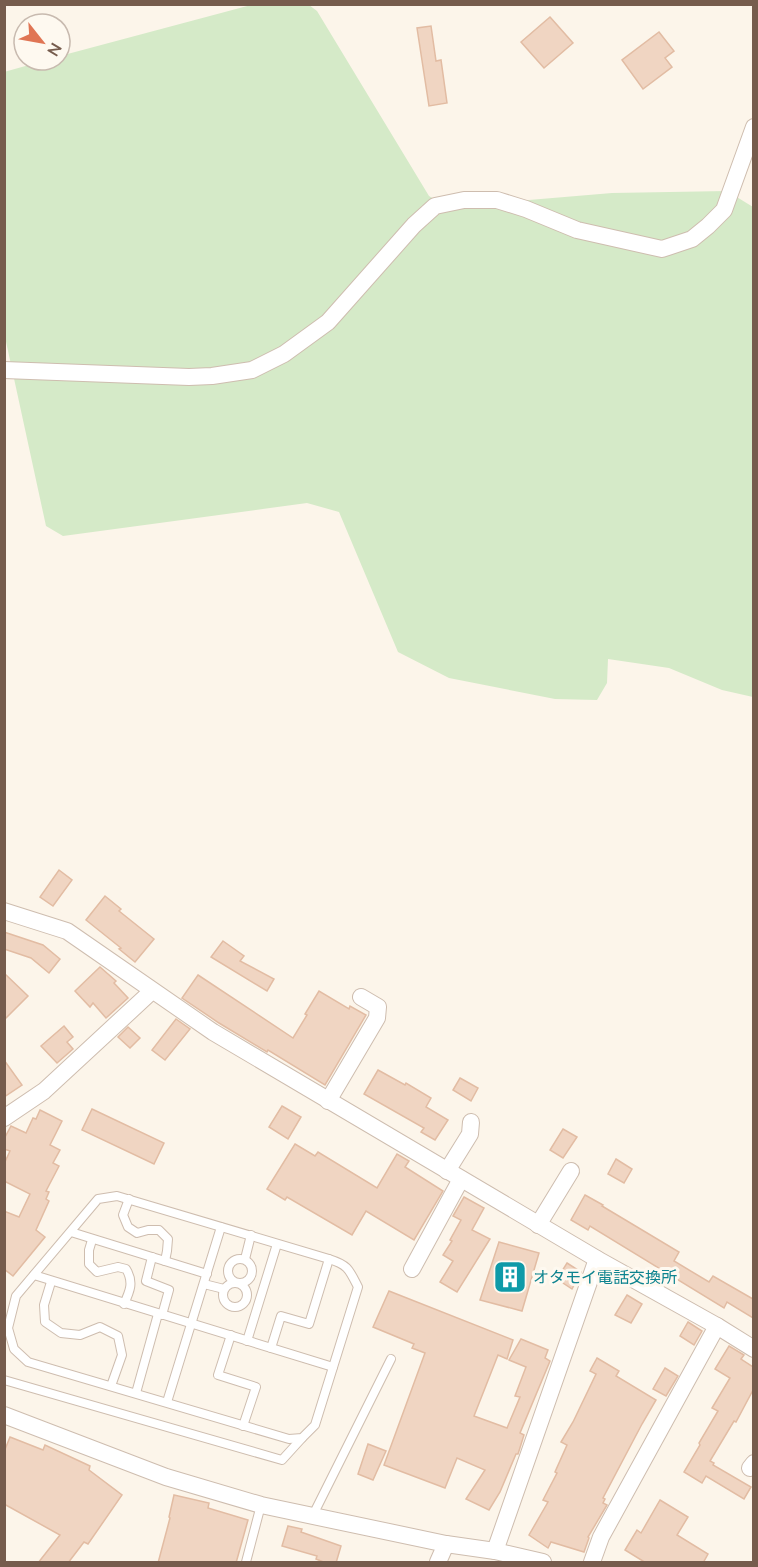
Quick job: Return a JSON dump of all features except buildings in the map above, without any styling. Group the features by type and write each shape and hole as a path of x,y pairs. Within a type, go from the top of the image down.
{"street":[{"path":"4,370 189,377 252,370 284,354 328,322 414,225 435,206 464,200 497,201 526,209 577,230 662,249 672,246 692,239 724,210 753,126"},
{"path":"4,911 67,931 213,1032 538,1225 753,1348"},
{"path":"4,1118 44,1091 152,991"},
{"path":"328,1101 377,1018 378,1007 362,997"},
{"path":"412,1269 454,1175 470,1134 471,1122"},
{"path":"538,1225 571,1171"},
{"path":"495,1551 597,1259"},
{"path":"592,1563 601,1537 717,1326"},
{"path":"4,1415 166,1477 261,1505 446,1544 495,1551 543,1563"},
{"path":"438,1563 446,1544"}],"lane":[{"path":"4,1380 282,1460 303,1438 315,1425 357,1287 352,1275 343,1264 117,1196 98,1199 16,1296 8,1318 8,1328 14,1349 28,1362 289,1439 303,1438"},
{"path":"129,1199 123,1215 128,1227 137,1233 159,1230 168,1239 165,1261"},
{"path":"167,1402 221,1227"},
{"path":"71,1232 207,1274"},
{"path":"245,1259 251,1235"},
{"path":"92,1240 89,1264 97,1272 118,1267 126,1269 130,1276 131,1287 124,1304"},
{"path":"247,1341 277,1244"},
{"path":"136,1393 169,1290 146,1281 152,1257"},
{"path":"245,1259 233,1261 228,1268 230,1279 237,1283 241,1284 247,1293 245,1301 239,1306 231,1306 225,1301 223,1293 225,1289 230,1284 237,1283 246,1282 252,1277 253,1269 245,1259"},
{"path":"272,1348 281,1316 309,1324 329,1259"},
{"path":"34,1275 333,1367"},
{"path":"51,1282 44,1305 45,1322 61,1334 80,1335 100,1327 118,1336 122,1355 111,1386"},
{"path":"204,1284 225,1289"},
{"path":"4,1338 8,1328"},
{"path":"231,1335 219,1375 256,1387 243,1426"},
{"path":"313,1515 391,1359"},
{"path":"246,1563 261,1505"}],"green space":[{"path":"251,5 309,5 317,11 429,196 447,207 612,193 727,191 753,207 753,697 722,690 669,668 608,659 607,683 597,700 555,699 449,678 398,652 339,512 307,503 63,536 46,526 5,337 4,72 12,70 12,72 72,72 72,53"}],"place":[{"name":"オタモイ電話交換所","path":"510,1277"}]}
